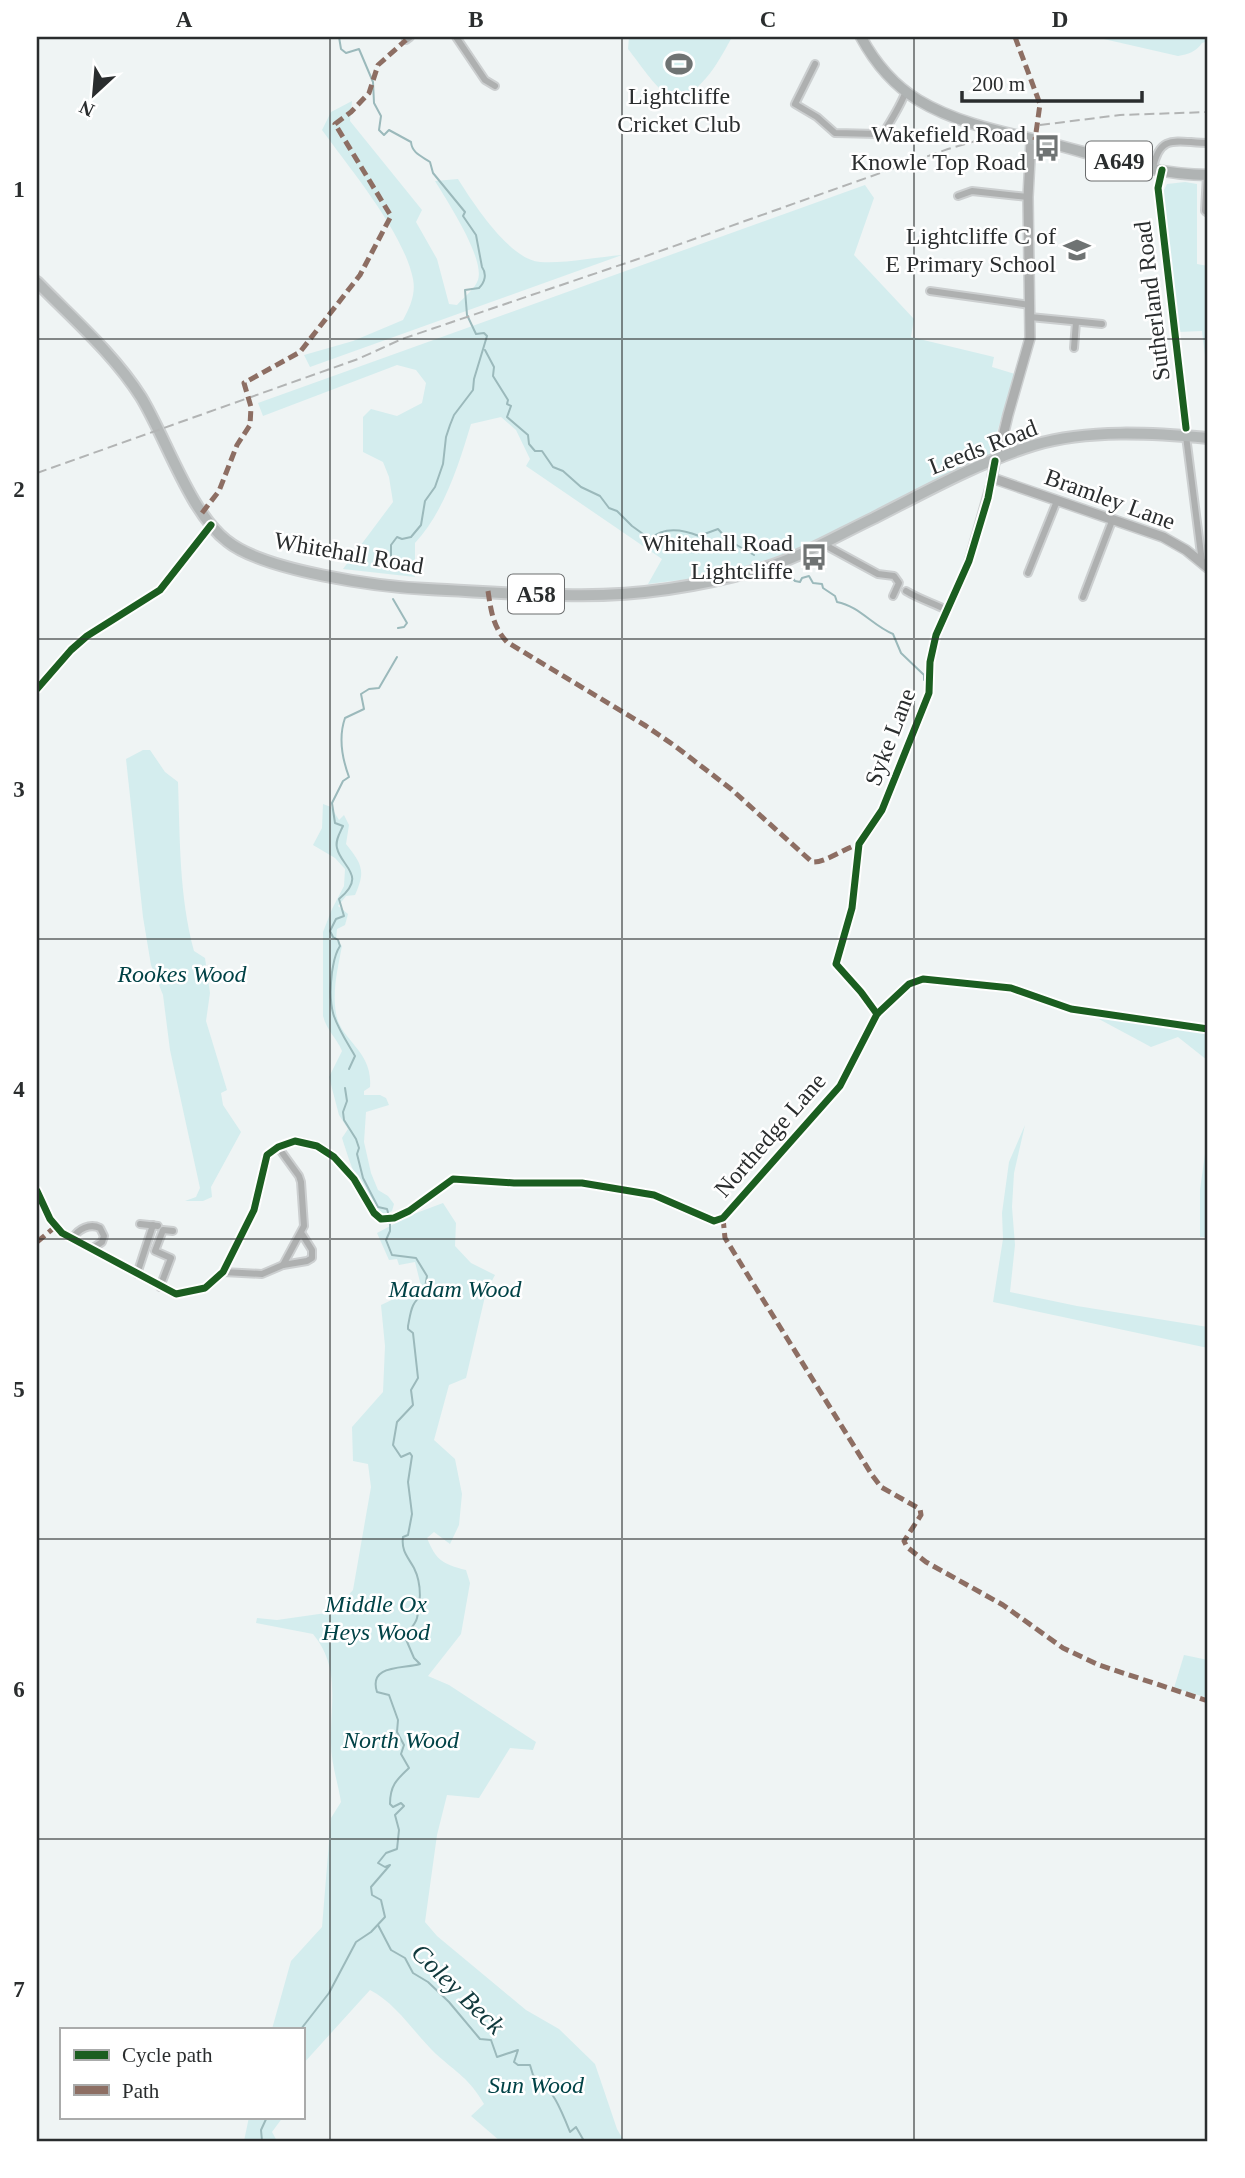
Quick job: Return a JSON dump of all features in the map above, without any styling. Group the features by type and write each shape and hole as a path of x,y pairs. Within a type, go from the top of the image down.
{"highway":[{"name":"Whitehall Road","path":"37,282 99,344 127,377 152,417 193,498 211,526 242,551 282,566 399,587 565,596 628,593 696,585 761,569 864,522"},
{"name":"Leeds Road","path":"864,522 998,459 1036,445 1108,434 1186,432 1208,438"}],"main road":[{"name":"A649","path":"861,37 870,55 884,73 906,91 928,105 966,122 1157,169 1208,175"}],"street":[{"path":"456,37 485,80 495,86"},
{"path":"815,64 795,104 817,117 835,133 884,132 902,103 906,91"},
{"name":"Syke Lane","path":"877,1014 861,992 840,971 836,960 852,908 859,844 882,810 929,693 930,662 936,635 969,561 1030,338 1028,197 1031,139"},
{"path":"1157,169 1156,153 1160,146 1167,143 1208,143"},
{"name":"Sutherland Road","path":"1157,169 1186,432 1205,565"},
{"path":"1208,175 1205,211 1208,213"},
{"path":"958,196 972,191 1028,197"},
{"path":"930,291 1030,305"},
{"path":"1030,317 1102,324"},
{"path":"1074,348 1076,322"},
{"name":"Bramley Lane","path":"992,478 1177,544 1205,565"},
{"path":"1028,573 1057,501"},
{"path":"1083,597 1112,521"},
{"path":"37,689 87,636 160,590 211,526"},
{"path":"822,543 878,574 894,576 899,583 893,596"},
{"path":"905,591 947,610"},
{"name":"Northedge Lane","path":"278,1147 295,1141 306,1142 334,1157 343,1165 374,1213 383,1219 394,1218 410,1211 445,1183 453,1180 582,1183 654,1195 714,1220 723,1218 840,1086 877,1014 909,984 923,979 1011,988 1071,1009 1208,1029"},
{"path":"37,1191 40,1206 55,1227 160,1287 176,1294 196,1291 205,1288 223,1272 254,1210 267,1155 278,1147 301,1182 304,1226 302,1234 282,1265"},
{"path":"137,1274 155,1226 139,1224"},
{"path":"73,1238 77,1231 96,1225 100,1227 104,1237 102,1242 93,1248"},
{"path":"160,1287 171,1258 155,1251 163,1230 173,1231"},
{"path":"223,1272 262,1274 282,1265 307,1261 312,1258 312,1250 302,1234"}],"green space":[{"name":"Lightcliffe Cricket Club","path":"629,37 732,37 705,79 696,88 674,96 663,91 645,72 628,49"},
{"path":"1095,37 1208,37 1208,41 1191,52 1178,56"},
{"path":"352,101 350,121 422,210 416,222 437,259 449,304 457,305 472,290 478,280 479,270 471,244 435,181 458,179 493,229 528,259 559,262 622,255 310,367 304,355 353,341 403,320 413,295 414,285 408,261 388,222 322,130 331,112"},
{"path":"1167,184 1197,184 1197,264 1208,266 1208,381 1202,331 1178,332 1163,192"},
{"path":"865,185 874,198 854,255 914,319 911,337 994,357 992,367 1015,374 990,455 799,550 713,576 648,584 662,559 526,466 530,459 516,430 501,417 471,424 456,471 442,502 415,543 415,577 343,569 393,502 389,477 383,462 363,452 363,417 371,409 397,416 422,403 426,383 416,370 397,365 263,416 258,403"},
{"name":"Rookes Wood","path":"143,750 150,750 165,772 178,782 185,909 194,951 205,958 210,993 206,1021 227,1090 221,1093 223,1105 241,1132 211,1187 212,1197 203,1201 185,1201 196,1197 200,1188 170,1050 163,995 151,965 143,917 126,759"},
{"path":"323,804 331,807 339,820 344,815 349,825 346,844 361,868 355,895 346,896 338,906 348,914 345,925 337,929 336,940 342,946 335,1005 343,1031 367,1064 370,1087 364,1091 364,1095 380,1095 386,1098 389,1105 366,1112 364,1142 378,1190 394,1204 392,1211 382,1216 367,1198 353,1170 342,1138 348,1129 339,1115 329,1077 342,1051 323,1016 323,932 344,886 345,869 335,858 313,845 322,828"},
{"path":"1097,1018 1208,1031 1208,1064 1207,1060 1178,1037 1151,1047"},
{"path":"1025,1125 1014,1173 1012,1207 1015,1245 1010,1292 1077,1306 1208,1327 1208,1348 993,1302 1003,1239 1002,1213 1009,1162"},
{"path":"1208,1132 1208,1233 1206,1237 1200,1237 1200,1190"},
{"path":"443,1203 456,1223 455,1246 471,1263 495,1275 486,1292 466,1378 449,1385 434,1440 455,1459 462,1494 459,1525 450,1544 434,1532 427,1538 441,1560 466,1570 470,1583 461,1634 428,1676 449,1685 536,1742 533,1750 510,1748 479,1798 447,1795 437,1835 425,1922 437,1936 526,2010 559,2029 595,2064 617,2129 624,2141 500,2141 471,2116 484,2104 473,2088 436,2054 397,2011 370,1990 304,2063 304,2028 272,2028 291,1961 322,1927 331,1818 341,1802 331,1750 331,1673 322,1647 313,1634 256,1623 257,1618 277,1620 333,1612 353,1590 371,1487 368,1464 353,1461 352,1427 383,1392 385,1346 381,1305 421,1286 415,1262 399,1265 397,1259 389,1260 377,1233 411,1215"},
{"path":"1184,1655 1208,1660 1208,1698 1174,1688"},
{"path":"249,2118 282,2118 272,2132 277,2141 244,2141"}],"waterway":[{"path":"339,37 341,49 346,53 359,49 373,82 374,103 381,116 379,130 384,135 389,130 411,142 415,152 430,162 433,173 465,212 463,216 476,235 485,275 479,288 465,290 467,315 476,334 484,333 487,336 473,390 454,415 450,425 443,464 435,487 425,501 421,525 411,537 397,537 391,545 391,558"},
{"path":"485,350 494,367 493,376 508,400 507,404 511,406 507,417 528,435 529,444 535,451 542,451 553,467 563,471 581,487 600,496 609,508 617,511 650,539 667,530 680,530 699,536 718,529 728,540 754,555"},
{"path":"788,573 795,581 800,582 802,578 809,576 813,583 822,584 823,588 835,596 837,602 845,604 893,634 901,653 924,675 924,680"},
{"name":"Coley Beck","path":"393,599 407,623 398,628"},
{"name":"Coley Beck","path":"349,1069 355,1056 332,1008 332,972 340,946 330,931 336,919 344,916 339,899 347,891 352,877 337,848 337,839 343,826 335,823 332,803 343,781 349,777 342,748 345,718 364,709 361,694 369,689 379,688 397,657"},
{"name":"Coley Beck","path":"345,1088 347,1101 343,1112 344,1120 359,1148 357,1154 363,1178 378,1207 387,1209 389,1216"},
{"name":"Coley Beck","path":"302,2028 329,1993 356,1942 371,1932 385,1917 381,1900 372,1895 371,1887 390,1865 385,1867 378,1863 386,1853 397,1849 399,1830 395,1815 404,1806 401,1803 393,1807 390,1798 395,1784 409,1768 401,1754 404,1745 397,1732 398,1720 389,1695 377,1692 376,1683 382,1672 420,1664 414,1658 405,1637 416,1621 420,1599 417,1574 403,1546 403,1537 408,1535 412,1514 408,1482 412,1456 410,1453 401,1457 393,1445 397,1422 413,1405 411,1390 418,1378 413,1333 408,1326 414,1304 424,1294 427,1276 416,1258 392,1255 386,1240 390,1222"},
{"name":"Coley Beck","path":"378,1925 391,1950 405,1958 413,1973 428,1982 449,2002 480,2039 491,2040 497,2057 518,2050 514,2062 518,2065 530,2065 533,2075 546,2086 556,2100 570,2132 576,2127 584,2141"},
{"path":"262,2141 261,2130 267,2118"}],"railway":[{"path":"1040,125 1120,115 1208,112"},
{"path":"37,473 358,359 402,339 986,138"}],"marked path":[{"path":"1015,37 1040,104 1035,140"},
{"path":"202,513 219,491 237,445 250,425 251,407 244,383 300,352 360,275 391,216 335,124 369,93 378,65 406,40"},
{"path":"488,591 496,625 507,642 675,746 731,789 812,862 859,844"},
{"path":"723,1218 725,1238 872,1475 881,1487 920,1509 921,1515 904,1541 907,1547 926,1562 1003,1605 1063,1648 1099,1665 1208,1701"},
{"path":"37,1242 55,1227"}],"cycle path":[{"path":"1162,170 1158,188 1186,428"},
{"path":"877,1014 836,964 852,908 859,844 882,810 929,693 930,662 936,635 969,561 988,498 995,461"},
{"path":"37,689 87,636 160,590 211,525"},
{"path":"37,1191 50,1219 62,1233 176,1294 205,1288 223,1272 254,1210 267,1155 278,1147 295,1141 317,1146 334,1157 354,1179 374,1213 381,1219 394,1218 409,1211 453,1179 514,1183 582,1183 654,1195 714,1221 723,1218 840,1086 877,1014 909,984 923,979 1011,988 1071,1009 1208,1029"}],"place":[{"name":"Lightcliffe Cricket Club","path":"679,64"},
{"name":"Wakefield Road Knowle Top Road","path":"1047,148"},
{"name":"Lightcliffe C of E Primary School","path":"1077,250"},
{"name":"Whitehall Road Lightcliffe","path":"814,557"}],"park label":[{"name":"Madam Wood","path":"455,1289"},
{"name":"Middle Ox Heys Wood","path":"376,1618"},
{"name":"North Wood","path":"401,1740"},
{"name":"Sun Wood","path":"536,2085"}]}
